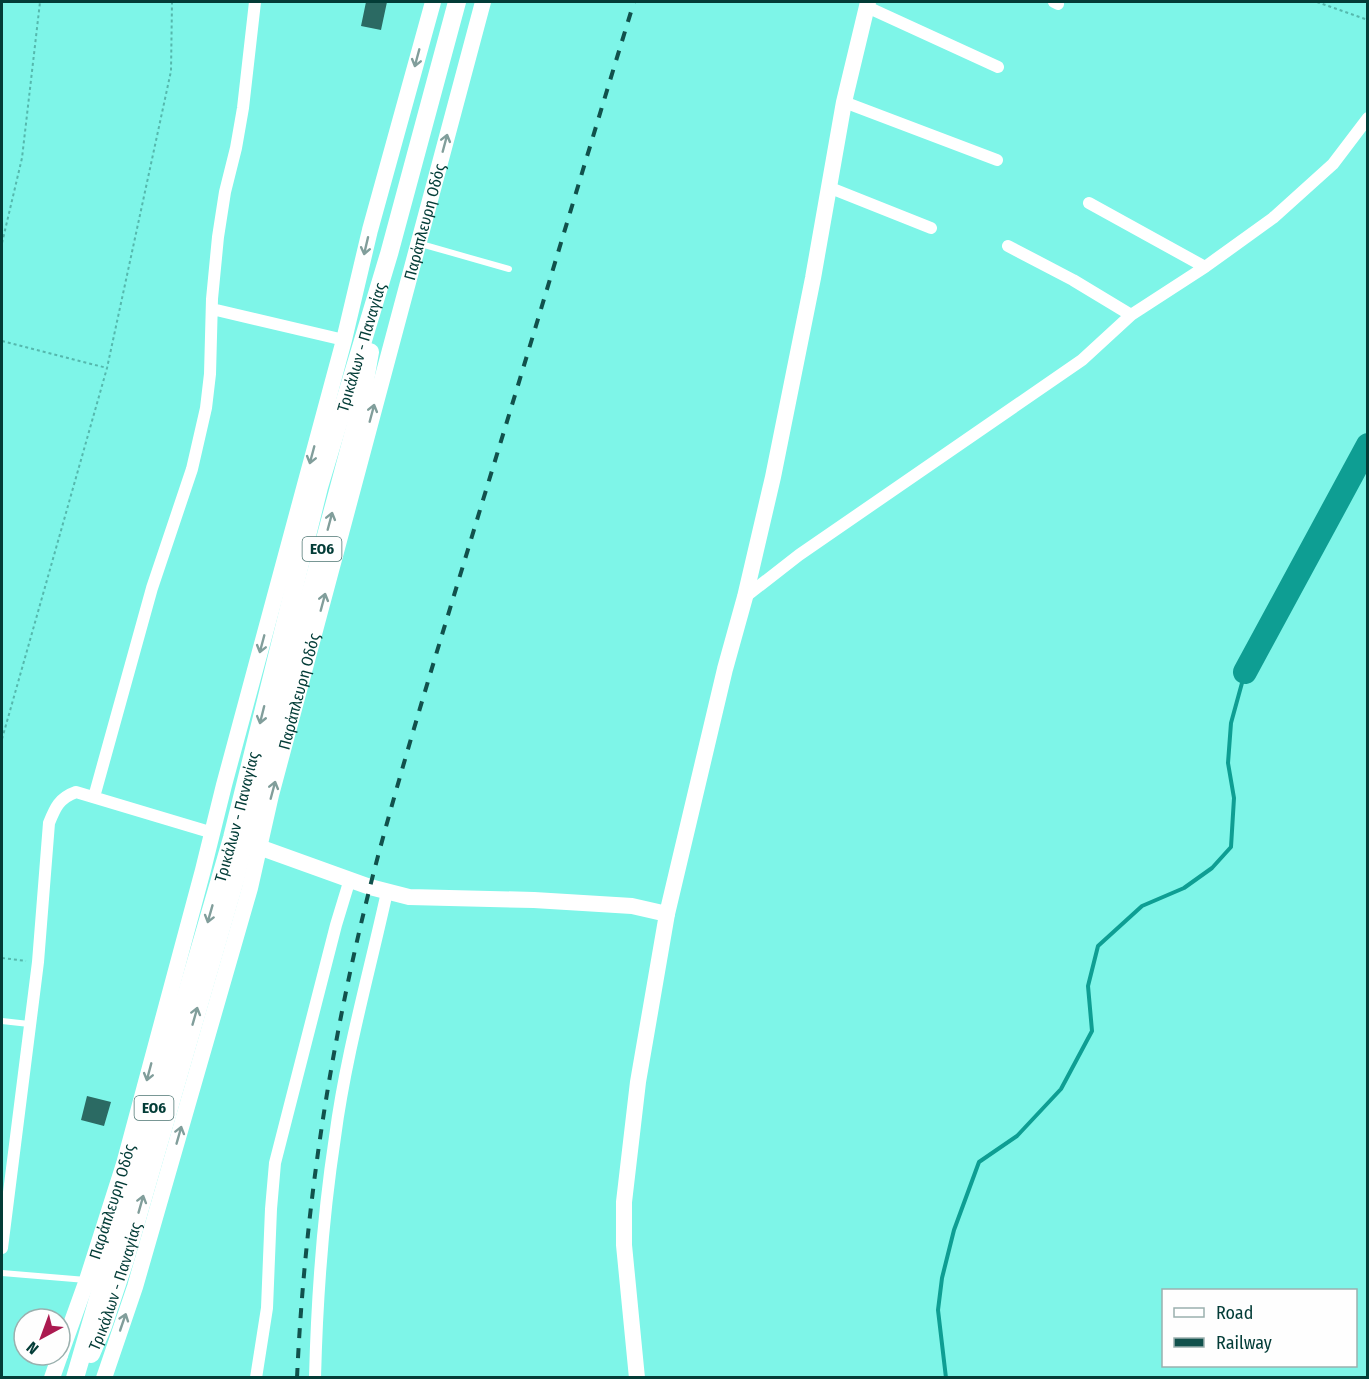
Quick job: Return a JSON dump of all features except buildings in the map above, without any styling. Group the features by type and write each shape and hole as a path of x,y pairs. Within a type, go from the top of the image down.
{"main road":[{"name":"Τρικάλων - Παναγίας","path":"80,1377 103,1326 125,1260 235,880 360,409 388,254 457,2"},
{"name":"Τρικάλων - Παναγίας","path":"75,1377 245,842"}],"street":[{"path":"94,797 152,588 192,469 206,408 218,237 243,108 255,2"},
{"name":"Παράπλευρη Οδός","path":"72,1322 124,1164 344,340 370,230 433,2"},
{"name":"Παράπλευρη Οδός","path":"104,1377 135,1287 246,899 245,842 418,243 483,2"},
{"path":"637,1377 634,1332 626,1282 624,1202 638,1082 667,914 772,477 811,289 844,102 867,4 998,67"},
{"path":"844,102 997,160"},
{"path":"745,597 799,555 1082,360 1131,315 1248,237 1302,194 1333,164 1368,118"},
{"path":"828,187 931,228"},
{"path":"1089,202 1205,267"},
{"path":"1008,246 1073,280 1131,315"},
{"path":"212,309 344,340"},
{"path":"2,1248 38,962 49,824 55,807 65,796 76,792 245,842 387,892 424,898 534,900 632,906 667,914"},
{"path":"256,1377 266,1316 271,1209 276,1163 336,925 350,879"},
{"path":"315,1377 320,1283 335,1136 352,1042 387,892"}],"lane":[{"path":"418,243 509,270"},
{"path":"2,1021 29,1024"},
{"path":"2,1273 87,1280"}],"path":[{"path":"2,243 22,158 40,2"},
{"path":"2,739 107,368 171,72 172,2"},
{"path":"1317,2 1368,20"},
{"path":"2,341 107,368"},
{"path":"2,958 38,962"}],"waterway":[{"path":"1245,672 1368,445"},
{"path":"946,1378 938,1310 942,1278 954,1230 979,1162 1017,1136 1061,1089 1092,1031 1088,986 1098,946 1142,906 1184,888 1212,868 1231,847 1234,798 1228,763 1231,723 1245,672"}],"railway":[{"path":"297,1378 314,1180 335,1049 362,920 416,722 634,2"}]}
